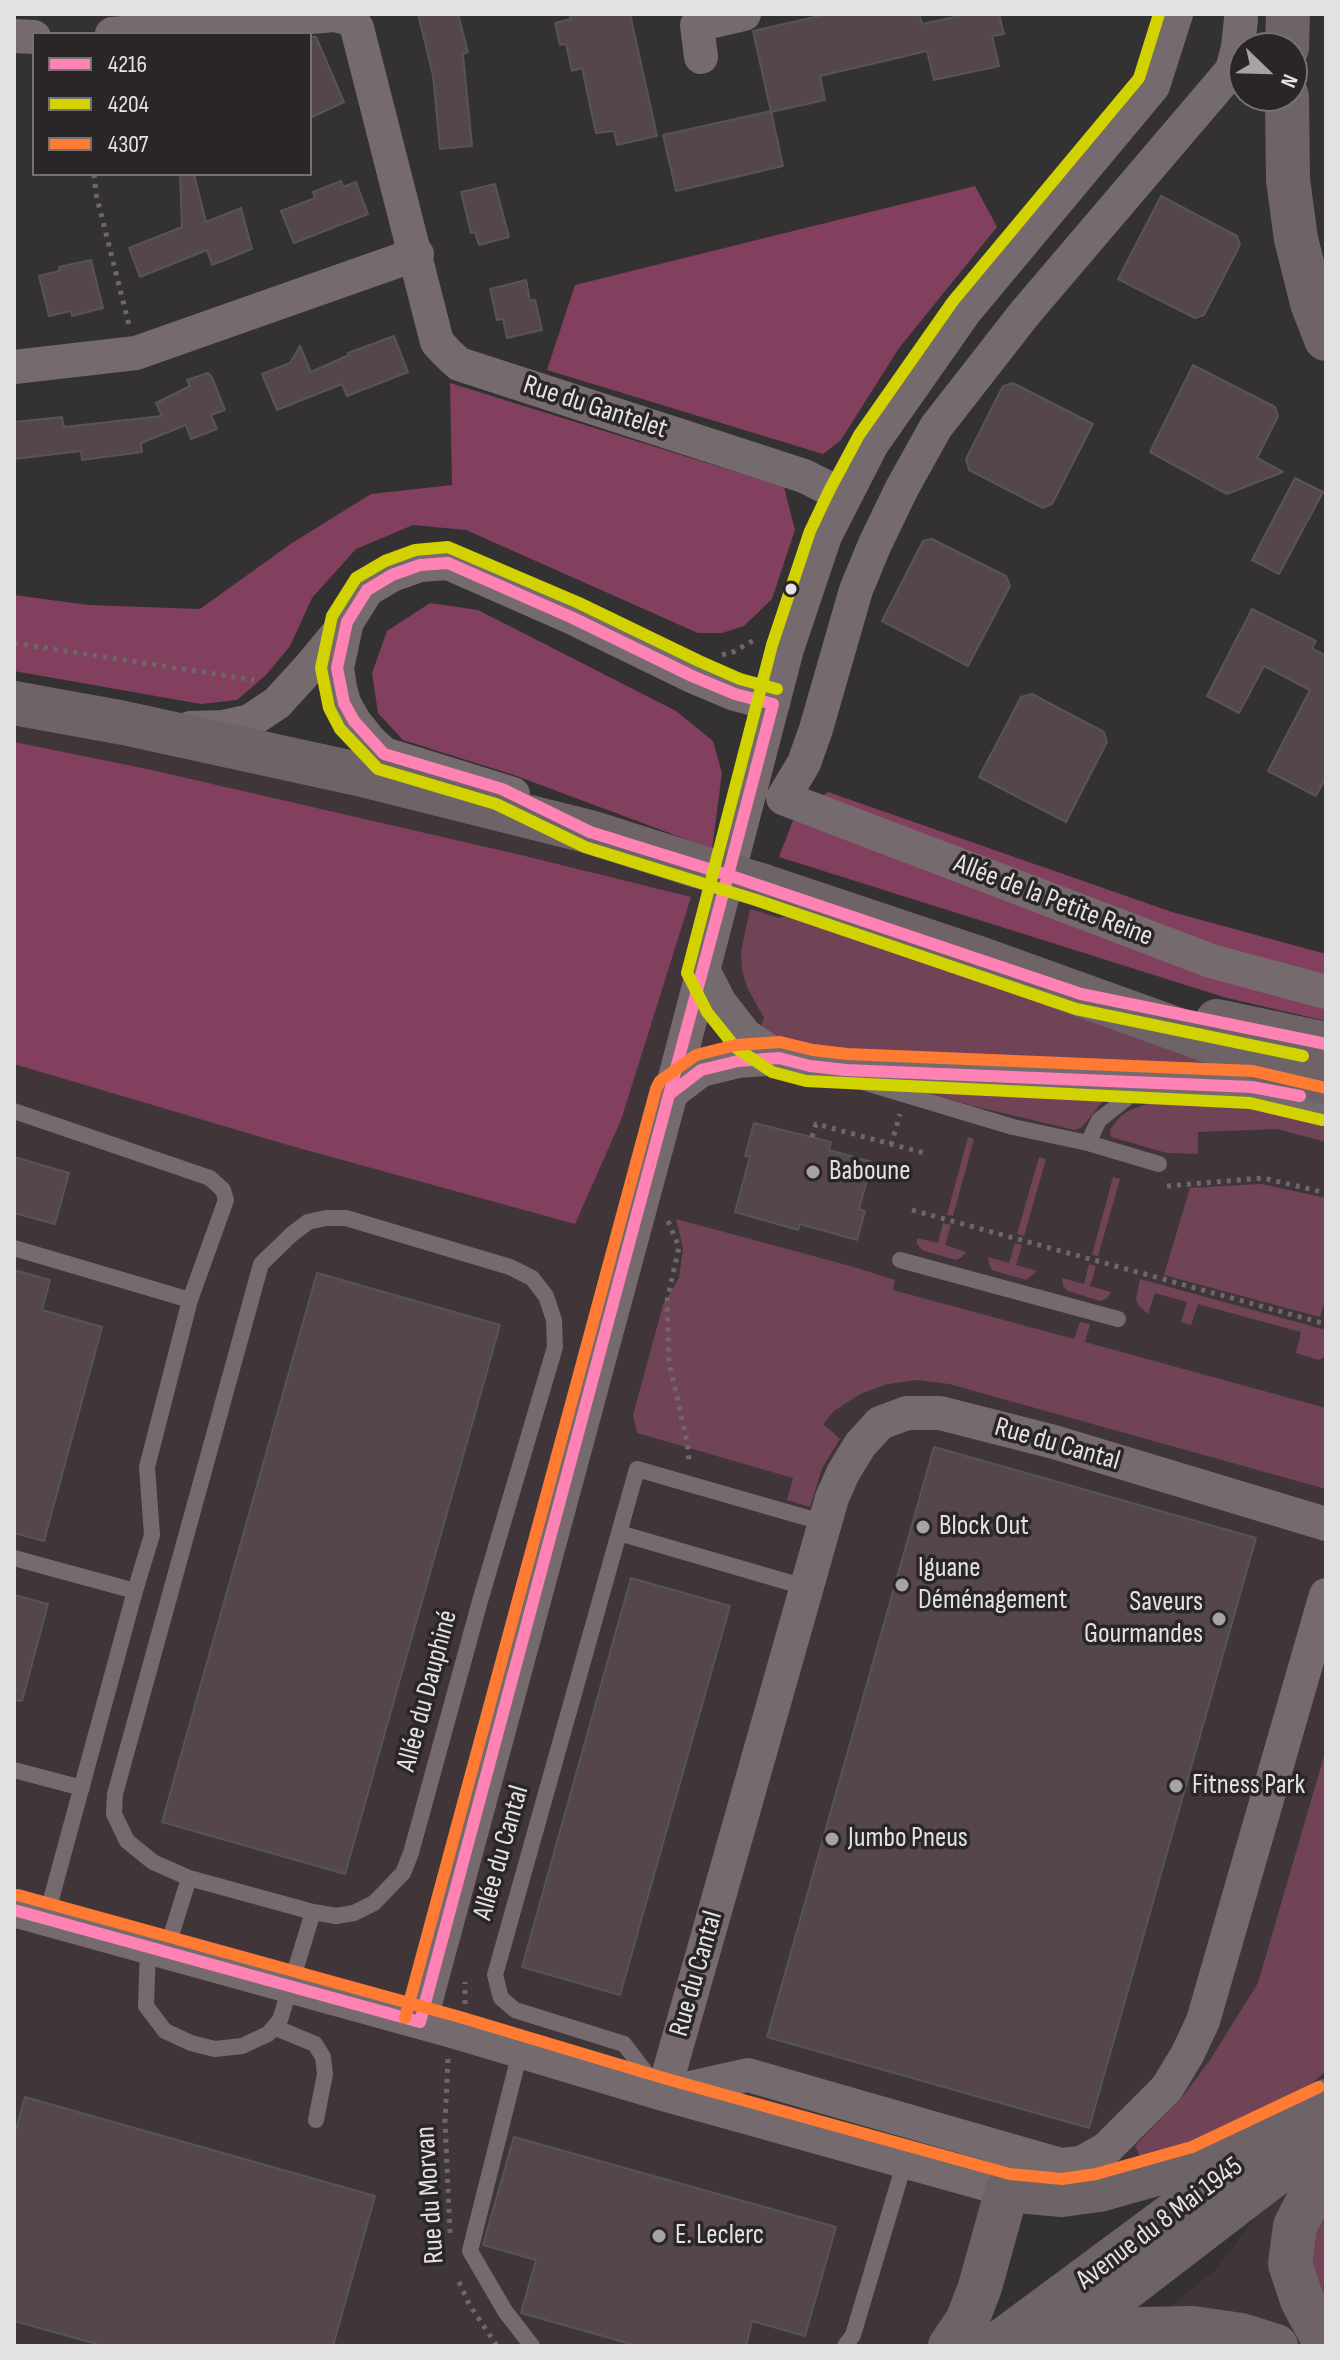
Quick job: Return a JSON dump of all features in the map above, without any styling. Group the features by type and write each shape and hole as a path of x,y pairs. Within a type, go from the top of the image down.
{"main road":[{"path":"1287,112 1288,180 1296,239 1312,303 1326,339"},
{"path":"14,703 124,723 358,774 590,832 761,885 1081,994 1326,1083"},
{"path":"1081,994 1326,1044"},
{"path":"950,2346 967,2321 980,2287 1007,2190 1062,2195 1099,2190 1198,2162 1326,2101"},
{"name":"Avenue du 8 Mai 1945","path":"995,2346 1326,2101"},
{"name":"Avenue du 8 Mai 1945","path":"1051,2346 1326,2135"},
{"path":"1326,2176 1314,2189 1295,2226 1290,2264 1302,2300 1326,2339"},
{"path":"1106,2346 1141,2329 1193,2328 1241,2335 1276,2346"}],"street":[{"path":"701,57 697,25 744,14"},
{"path":"420,2022 671,1093 787,649 825,536 872,444 966,310 1153,86 1176,14"},
{"name":"Rue du Gantelet","path":"135,32 334,15 349,18 357,28 437,342 459,364 804,476 844,496"},
{"name":"Allée de la Petite Reine","path":"1241,19 1232,70 1025,313 936,427 902,488 856,590 816,729 804,763 783,798 1211,961 1326,992"},
{"path":"14,367 136,353 417,254"},
{"path":"124,723 198,728 250,721 277,703 347,622 367,590 392,575 420,565 448,563 692,676 735,694 773,704"},
{"path":"347,622 337,668 344,703 354,721 384,754 502,789 590,832"},
{"path":"703,970 720,1003 745,1035 779,1058"},
{"path":"671,1093 701,1070 738,1061 779,1058 810,1066 846,1070 1252,1087 1326,1104"},
{"name":"Rue du Cantal","path":"663,2094 825,1523 843,1473 860,1445 880,1423 907,1413 940,1413 1054,1442 1326,1524"},
{"path":"663,2094 748,2075 1061,2165 1081,2163 1106,2149 1167,2088 1203,2021 1326,1595"},
{"path":"30,1914 1007,2190"}],"lane":[{"path":"846,1070 863,1082 911,1098 1159,1164"},
{"path":"1088,1143 1099,1120 1147,1083"},
{"path":"14,1111 210,1178 223,1190 226,1200 190,1300 147,1467 152,1535 82,1788 30,1914"},
{"name":"Allée du Dauphiné","path":"346,1218 510,1267 532,1278 546,1296 554,1320 555,1347 403,1873 374,1903 354,1913 336,1916 189,1878 153,1862 127,1841 114,1814 115,1794 261,1264 308,1222 346,1218"},
{"path":"14,1248 190,1300"},
{"path":"900,1260 1118,1319"},
{"name":"Allée du Cantal","path":"663,2094 624,2044 515,2010 501,1998 495,1975 637,1469 691,1484"},
{"path":"691,1484 825,1523"},
{"path":"619,1533 805,1587"},
{"path":"14,1558 135,1591"},
{"path":"14,1770 82,1788"},
{"path":"189,1878 157,1949 146,2006 165,2031 191,2043 215,2049 242,2046 276,2028 313,1912"},
{"path":"276,2028 315,2044 323,2057 325,2074 316,2120"},
{"path":"520,2052 470,2251 505,2311 532,2346"},
{"path":"845,2346 853,2335 905,2161"}],"path":[{"path":"94,176 136,353"},
{"path":"891,1145 900,1113"},
{"path":"812,1137 816,1124 928,1154"},
{"path":"663,1209 679,1247 667,1301 669,1361 687,1442 691,1484"},
{"path":"912,1210 1326,1324"},
{"name":"Rue du Morvan","path":"452,2246 445,2122 447,2062 456,2032"},
{"name":"Rue du Morvan","path":"456,2275 469,2304 497,2346"}],"shaded area":[{"path":"975,186 997,227 899,348 841,440 823,454 547,370 575,285"},
{"path":"450,383 784,487 795,530 772,599 744,626 722,633 698,633 466,530 413,525 356,549 312,598 290,646 266,675 237,700 201,704 14,671 14,595 88,605 200,609 292,543 371,494 452,485"},
{"path":"430,603 478,610 676,711 713,741 722,773 712,849 514,775 403,740 378,713 372,673 387,631"},
{"path":"14,711 384,789 1326,1084 1326,2087 1196,2152 1030,2186 959,2312 928,2346 14,2346"},
{"path":"14,742 147,769 691,897 621,1120 575,1224 288,1145 14,1064"},
{"path":"828,792 1172,912 1326,954 1326,1021 1227,998 779,857 795,815"},
{"path":"750,909 779,918 791,915 1258,1071 806,1052 759,1032 764,1018 747,987 742,970 741,952"},
{"path":"893,1083 1107,1096 1082,1127 1075,1130"},
{"path":"1160,1099 1249,1101 1326,1118 1326,1142 1277,1129 1198,1132 1198,1154 1167,1153 1111,1137 1110,1129 1121,1116"},
{"path":"968,1137 974,1139 953,1216 947,1215"},
{"path":"1039,1157 1046,1159 1024,1236 1017,1234"},
{"path":"1113,1177 1120,1179 1098,1256 1092,1255"},
{"path":"1261,1184 1326,1198 1326,1296 1320,1317 1164,1275 1190,1188"},
{"path":"676,1219 854,1267 895,1280 893,1290 1074,1339 1080,1322 1090,1324 1085,1342 1326,1408 1326,1489 949,1384 917,1380 888,1384 860,1394 834,1411 823,1424 840,1439 822,1468 810,1507 787,1500 793,1478 637,1433 633,1415 663,1305 679,1278 683,1248"},
{"path":"943,1223 951,1225 945,1245 966,1252 956,1260 922,1250 917,1244 917,1238 938,1243"},
{"path":"1015,1243 1022,1245 1016,1265 1037,1271 1026,1280 992,1270 989,1264 988,1257 1009,1263"},
{"path":"1089,1264 1096,1266 1090,1286 1111,1292 1100,1301 1068,1291 1063,1286 1062,1278 1084,1284"},
{"path":"1140,1279 1326,1330 1326,1356 1319,1360 1296,1353 1301,1332 1198,1304 1191,1325 1181,1322 1187,1302 1155,1293 1148,1314 1136,1299"},
{"path":"1326,1749 1326,2071 1293,2099 1144,2164 1135,2146 1184,2095 1258,1983"},
{"path":"1326,2127 1326,2346 1123,2346 1215,2270"},
{"path":"1326,2202 1326,2312 1313,2293 1308,2233"}],"building":[{"path":"418,14 458,14 468,52 463,54 472,146 440,149 433,75"},
{"path":"569,14 630,14 657,136 617,145 614,131 596,133 582,68 572,71 566,44 560,45 555,23 571,19"},
{"path":"828,14 919,14 922,24 968,14 999,14 1004,34 992,36 999,66 934,80 927,51 820,76 825,100 771,112 753,31"},
{"path":"312,37 316,37 344,102 312,117"},
{"path":"771,111 783,166 676,191 663,135"},
{"path":"180,176 194,176 206,222 241,208 252,249 212,265 207,250 140,277 129,248 182,227"},
{"path":"341,181 343,187 356,182 368,214 294,243 281,211 315,198 313,192"},
{"path":"495,184 509,237 479,245 475,232 471,233 461,192"},
{"path":"1161,196 1237,236 1240,245 1204,315 1195,318 1118,279"},
{"path":"91,260 103,308 72,316 71,311 49,316 39,276 59,271 59,267"},
{"path":"526,280 530,301 535,300 542,330 507,338 503,319 497,320 490,289"},
{"path":"394,336 408,372 347,396 342,384 277,410 262,374 290,363 300,346 311,372 348,353"},
{"path":"1193,365 1275,407 1278,416 1257,458 1283,472 1227,494 1150,452"},
{"path":"208,373 225,410 211,415 217,429 191,439 186,425 141,443 142,452 82,460 81,451 14,459 14,422 62,417 64,427 162,416 156,403 190,386 187,380"},
{"path":"1013,383 1093,424 1052,504 1043,508 969,470 966,459 1003,386"},
{"path":"1295,478 1323,492 1279,574 1252,560"},
{"path":"932,539 1006,576 1010,586 968,666 882,621 923,541"},
{"path":"1252,609 1316,641 1312,648 1326,656 1326,777 1316,796 1268,771 1310,690 1264,666 1239,713 1207,696"},
{"path":"1032,694 1104,732 1107,742 1066,822 979,777 1021,697"},
{"name":"Baboune","path":"754,1123 831,1142 829,1150 872,1162 859,1209 865,1211 857,1240 800,1224 798,1230 735,1212 750,1157 745,1156"},
{"path":"14,1157 69,1173 55,1224 14,1213"},
{"path":"14,1270 50,1280 42,1310 102,1327 44,1541 14,1533"},
{"path":"317,1273 500,1325 345,1874 162,1822"},
{"path":"934,1447 1256,1538 1089,2128 767,2037"},
{"path":"631,1578 730,1606 620,1995 522,1967"},
{"path":"14,1595 48,1604 22,1701 14,1700"},
{"path":"25,2097 375,2196 333,2346 104,2346 14,2321 14,2136"},
{"name":"E. Leclerc","path":"514,2137 836,2227 805,2336 752,2321 746,2346 638,2346 521,2313 536,2260 483,2245"}],"transit line":[{"name":"4204","path":"1159,14 1139,78 953,301 859,435 830,489 810,531 772,645 687,973 707,1012 735,1047 772,1072 806,1081 1250,1103 1322,1120"},
{"name":"4204","path":"777,689 740,679 579,603 448,547 415,550 385,561 356,578 332,616 321,668 329,708 340,729 378,769 496,804 585,847 756,900 1076,1009 1303,1056"},
{"name":"4216","path":"448,563 573,618 692,676 735,694 773,704 728,875 590,832 502,789 384,754 354,721 344,703 337,668 347,622 367,590 392,575 420,565 448,563"},
{"name":"4216","path":"420,2022 728,875"},
{"name":"4216","path":"728,875 1081,994 1326,1044"},
{"name":"4307","path":"405,2018 660,1081 696,1055 736,1045 780,1042 847,1054 1253,1071 1326,1088"},
{"name":"4216","path":"671,1093 701,1070 738,1061 779,1058 810,1066 846,1070 1252,1087 1300,1096"},
{"name":"4307","path":"18,1895 1010,2174 1062,2179 1096,2174 1192,2147 1319,2087"},
{"name":"4216","path":"14,1910 420,2022"}],"place":[{"name":"Baboune","path":"813,1172"},
{"name":"Block Out","path":"923,1527"},
{"name":"Iguane Déménagement","path":"902,1585"},
{"name":"Saveurs Gourmandes","path":"1219,1619"},
{"name":"Fitness Park","path":"1176,1786"},
{"name":"Jumbo Pneus","path":"832,1839"},
{"name":"E. Leclerc","path":"659,2236"}]}
